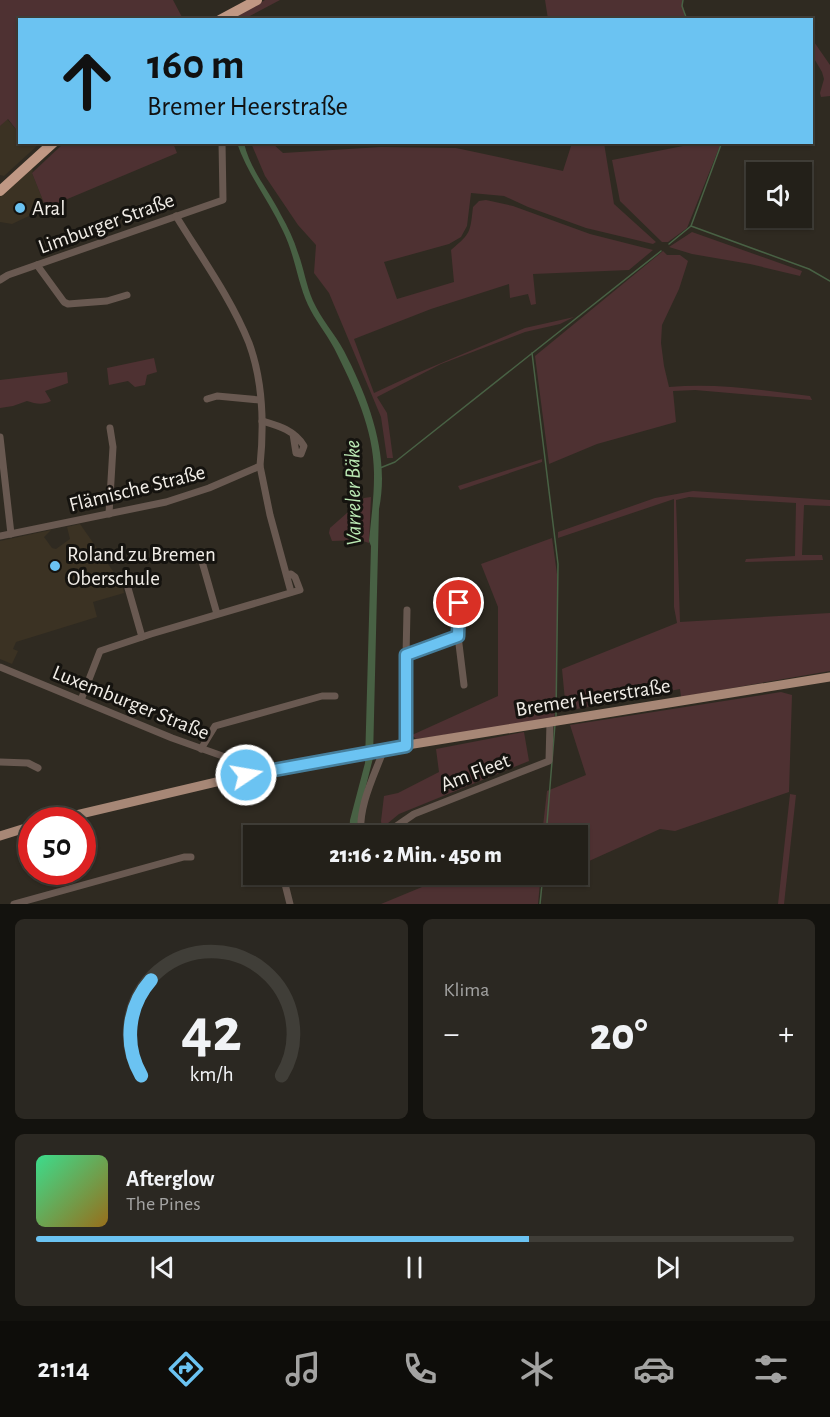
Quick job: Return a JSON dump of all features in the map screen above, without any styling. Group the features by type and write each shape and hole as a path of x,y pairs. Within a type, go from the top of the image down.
{"highway":[{"path":"215,18 243,0"},
{"path":"215,18 256,0"},
{"path":"0,183 43,144"},
{"path":"0,191 52,144"}],"main road":[{"name":"Bremer Heerstraße","path":"96,810 229,779 366,752 830,677"},
{"path":"0,834 18,830"}],"street":[{"name":"Limburger Straße","path":"0,280 223,200 222,144"},
{"path":"81,700 100,651 291,592 270,515 260,466 262,421 249,345 233,308 176,216"},
{"path":"37,265 68,304 107,301 127,295"},
{"path":"207,399 217,396 260,400"},
{"path":"262,421 293,434"},
{"path":"109,514 113,447 110,428"},
{"path":"0,437 2,481 11,534"},
{"name":"Flämische Straße","path":"0,536 166,502 207,489 260,466"},
{"path":"201,558 217,614"},
{"path":"128,578 128,588 142,637"},
{"path":"459,603 458,636 464,685"},
{"path":"406,746 407,610"},
{"path":"406,655 458,636"},
{"name":"Luxemburger Straße","path":"0,668 228,758 234,766 229,779"},
{"path":"201,749 215,726 322,696 335,696"},
{"name":"Am Fleet","path":"398,825 414,814 549,761 554,722"},
{"path":"362,825 372,776 384,749"},
{"path":"0,762 28,763 38,768"},
{"path":"14,904 191,856"},
{"path":"286,885 290,904"}],"shaded area":[{"path":"0,0 173,0 182,18 18,18 18,132 8,119 0,126"},
{"path":"265,0 280,0 246,18 234,18"},
{"path":"545,0 682,0 685,18 548,18"},
{"path":"813,40 830,65 830,96 821,97 824,79 813,57"},
{"path":"7,119 18,132 18,144 39,144 4,176 0,175 0,126"},
{"path":"63,144 173,144 177,153 46,208 32,173"},
{"path":"237,144 244,144 255,171 291,234 313,301 344,351 362,388 379,448 382,489 379,509 373,758 357,825 350,825 365,763 371,546 369,541 374,485 371,443 362,410 349,379 334,348 308,305 287,240"},
{"path":"251,144 273,144 283,153 381,147 456,148 563,171 572,144 604,144 614,204 656,242 653,244 586,228 504,196 471,193 467,226 461,237 449,244 384,262 397,299 454,282 451,250 468,232 473,207 479,201 486,200 513,206 590,234 653,250 629,270 533,274 536,304 531,305 528,294 510,298 509,284 431,309 354,339 374,393 415,374 525,328 574,317 560,324 525,332 441,364 377,397 387,413 393,458 387,458 381,417 329,293 314,273 316,245 298,225 265,176"},
{"path":"683,144 721,144 687,228 668,242 662,242 620,201 612,160 683,146"},
{"path":"29,168 33,170 32,173 46,208 12,224 0,222 0,194"},
{"path":"692,232 802,271 800,276 692,254 669,247"},
{"path":"663,251 667,255 680,255 688,261 679,289 662,325 661,343 669,387 740,388 810,396 812,400 695,390 673,391 676,422 597,444 549,464 535,356"},
{"path":"154,358 157,372 147,375 145,385 135,387 128,381 109,385 107,368"},
{"path":"67,372 68,383 45,391 51,401 39,404 27,401 0,408 0,380"},
{"path":"542,459 542,462 460,490 458,486"},
{"path":"693,491 830,500 830,506 804,505 802,555 822,555 823,560 745,562 746,559 795,556 796,503 689,497 676,500 680,622 830,613 830,671 681,697 680,689 566,711 562,669 677,623 674,607 674,499 558,538 558,532 655,498"},
{"path":"371,497 369,543 360,540 332,541 330,528 364,498"},
{"name":"Roland zu Bremen Oberschule","path":"80,524 122,584 124,593 93,602 97,617 16,642 13,649 18,651 12,664 0,659 0,541 51,530 44,537 52,548 56,549 70,539 67,527"},
{"path":"552,538 557,574 557,691 554,719 416,739 412,735 498,696 498,607 481,564"},
{"path":"781,692 792,695 789,792 675,831 660,829 588,861 588,825 543,825 547,791 586,775 570,725"},
{"path":"524,732 529,761 399,814 386,825 382,825 384,796 398,793 439,772 436,749"},
{"path":"790,794 796,795 784,904 778,904"},
{"path":"427,885 540,885 538,904 381,904"}],"waterway":[{"path":"683,0 682,6 686,18"},
{"path":"669,244 691,226 721,144"},
{"path":"691,226 809,269 830,281"},
{"path":"380,468 395,462 661,251"},
{"path":"532,353 558,564 556,716"},
{"path":"547,825 555,724"},
{"path":"540,904 542,885"}],"place":[{"name":"Aral","path":"20,208"},
{"name":"Roland zu Bremen Oberschule","path":"55,566"}],"route":[{"path":"246,775 406,746 406,655 458,636 459,603"}],"water label":[{"name":"Varreler Bäke","path":"352,493"}]}
